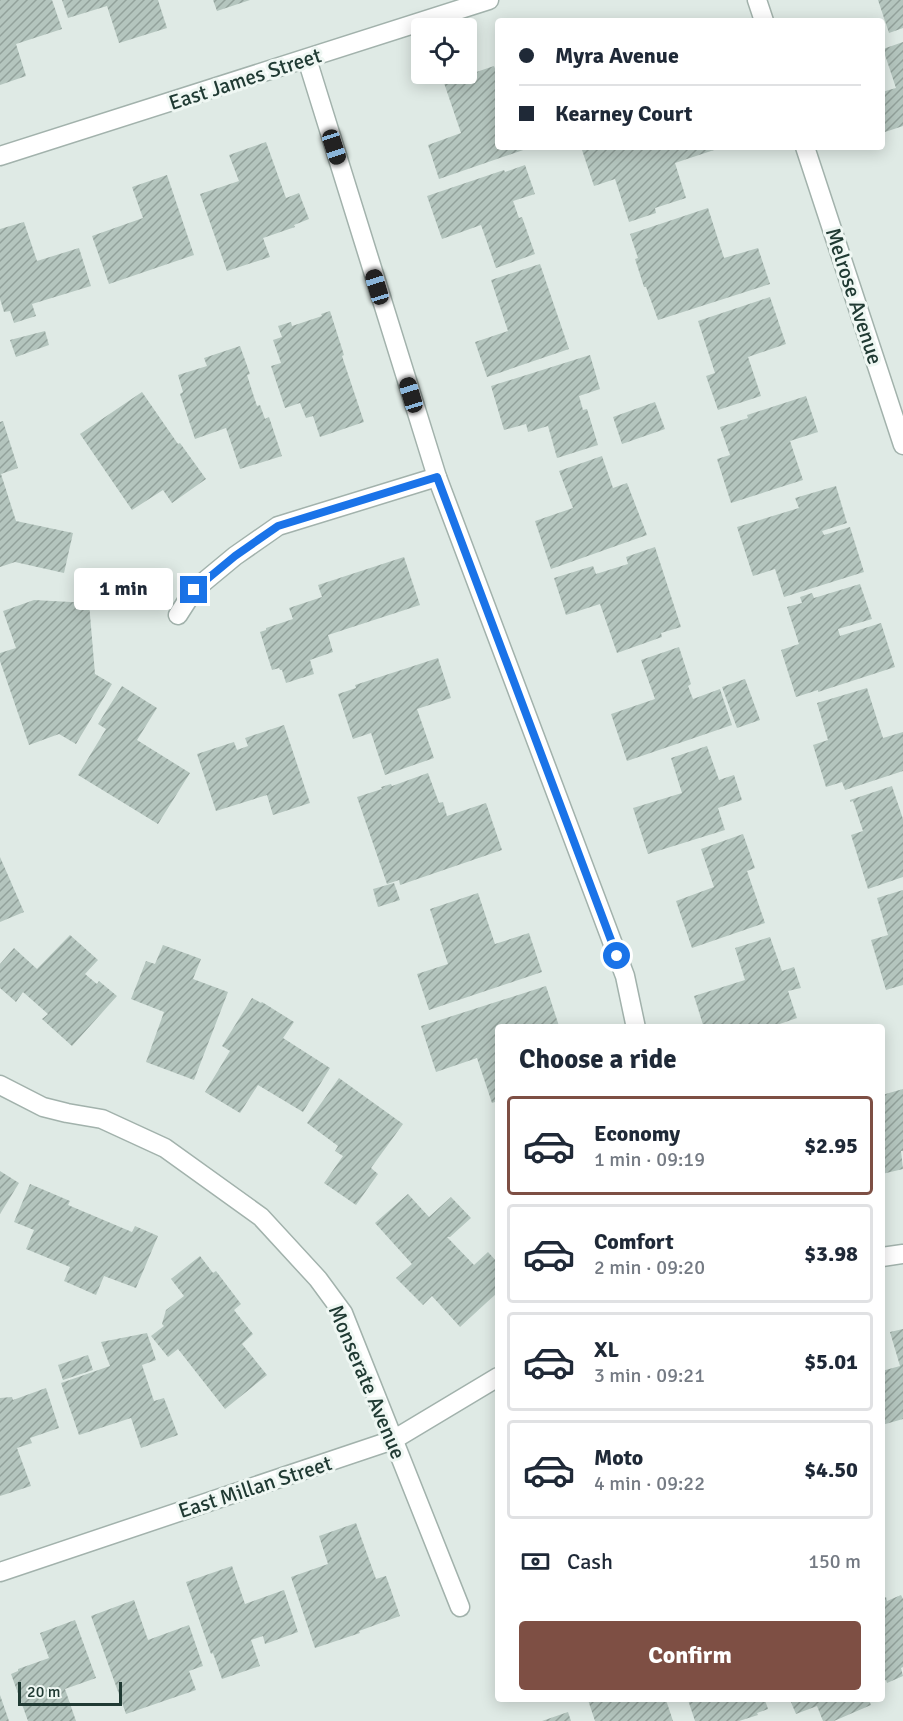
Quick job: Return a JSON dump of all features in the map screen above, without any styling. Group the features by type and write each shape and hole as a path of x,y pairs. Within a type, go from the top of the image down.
{"street":[{"name":"East James Street","path":"0,156 307,60 489,0"},
{"path":"757,0 763,18"},
{"path":"307,60 437,477 625,976 635,1024"},
{"name":"Melrose Avenue","path":"806,150 903,445"},
{"path":"178,615 194,590 235,556 278,526 437,477"},
{"name":"Monserate Avenue","path":"0,1085 43,1107 102,1119 165,1148 261,1217 318,1279 343,1313 460,1607"},
{"path":"885,1257 903,1254"},
{"name":"East Millan Street","path":"0,1572 393,1440 495,1379"}],"building":[{"path":"0,0 52,0 62,29 16,44 26,76 0,85"},
{"path":"62,0 158,0 167,28 119,43 107,6 68,18"},
{"path":"213,0 250,0 217,11"},
{"path":"878,0 903,0 903,28 889,33"},
{"path":"903,42 903,126 885,132 885,91 896,88 885,48"},
{"path":"494,66 495,150 523,150 439,179 428,145 461,133 444,84 477,84 477,72"},
{"path":"266,142 286,198 299,193 309,219 294,225 295,227 263,238 270,257 227,271 200,194 239,181 229,155"},
{"path":"582,150 714,150 675,163 686,198 655,208 656,213 629,222 615,179 594,186"},
{"path":"525,165 535,194 513,201 519,218 522,217 535,254 496,268 481,225 442,239 427,196"},
{"path":"167,175 194,255 109,284 92,236 143,218 132,187"},
{"path":"708,208 724,258 758,248 770,284 658,320 646,287 644,287 630,234"},
{"path":"24,222 37,261 79,248 91,286 32,304 36,316 14,323 10,311 4,312 0,299 0,229"},
{"path":"540,264 569,349 487,377 475,342 508,331 491,280"},
{"path":"770,297 786,344 748,357 761,396 718,410 706,376 715,373 698,321"},
{"path":"330,311 364,422 320,437 313,416 306,418 300,403 285,408 271,366 281,363 273,340 282,337 278,326 291,322 292,326"},
{"path":"45,331 49,345 16,357 10,340"},
{"path":"240,346 250,374 247,375 257,406 260,405 265,419 269,417 282,456 240,469 226,428 195,439 180,394 183,392 178,375 207,366 204,358"},
{"path":"590,355 600,389 579,396 583,410 587,409 598,445 557,458 548,426 528,432 526,424 504,430 491,386"},
{"path":"142,392 178,444 180,443 206,479 172,503 163,490 132,510 80,434"},
{"path":"806,396 818,432 790,441 803,480 731,503 717,459 730,455 720,427 748,418 747,415"},
{"path":"655,402 665,429 622,444 613,417"},
{"path":"3,421 18,468 1,474 16,521 73,533 64,573 15,562 0,567 0,422"},
{"path":"602,456 613,488 627,483 647,535 551,569 535,521 573,508 559,471"},
{"path":"836,486 847,523 822,531 824,535 850,527 864,572 784,597 775,569 753,576 737,527 799,508 795,498"},
{"path":"655,547 681,627 661,633 662,637 617,653 600,604 566,615 554,578 593,566 596,574 628,564 626,557"},
{"path":"404,557 420,605 328,635 333,652 310,660 314,674 286,683 282,670 279,668 272,670 260,632 293,619 289,608 322,597 318,585"},
{"path":"860,584 872,619 838,629 840,636 881,623 895,667 796,697 781,650 799,644 787,607 802,603 800,597 812,593 814,598"},
{"path":"34,600 89,603 95,674 112,684 76,744 59,734 29,745 0,661 0,653 16,648 3,611"},
{"path":"679,647 691,684 688,686 693,699 720,689 732,725 627,761 611,714 655,699 641,660"},
{"path":"438,658 451,698 417,709 434,758 385,775 371,733 353,739 338,694 356,688 355,685"},
{"path":"745,679 760,720 737,728 722,687"},
{"path":"122,686 157,708 137,740 190,773 158,824 78,775 106,729 98,724"},
{"path":"867,688 883,738 903,732 903,771 845,790 842,782 826,787 813,745 828,740 817,703"},
{"path":"284,725 310,803 273,815 267,795 216,811 197,754 234,742 237,750 248,746 245,738"},
{"path":"707,746 719,780 734,775 742,800 718,808 725,830 648,854 633,808 682,793 671,758"},
{"path":"428,773 439,803 443,802 447,816 486,803 502,850 400,885 399,880 387,884 357,797"},
{"path":"892,786 903,819 903,877 868,889 851,835 863,831 853,801 850,802 850,800"},
{"path":"743,834 755,868 747,871 765,923 692,948 676,901 714,887 701,849"},
{"path":"0,857 24,912 0,922"},
{"path":"394,883 400,900 378,907 373,889"},
{"path":"903,890 903,985 886,990 871,940 888,935 877,898"},
{"path":"478,893 495,944 529,933 542,972 429,1010 417,974 448,964 430,909"},
{"path":"70,935 98,960 85,974 97,984 99,981 117,996 72,1046 42,1019 48,1014 23,992 16,1002 0,988 0,964 14,948 37,969"},
{"path":"770,937 782,971 794,967 801,988 788,991 797,1018 780,1024 703,1024 694,996 745,980 735,948"},
{"path":"163,945 201,959 193,979 228,992 194,1080 146,1062 164,1012 131,999 146,961 155,964"},
{"path":"546,986 558,1024 495,1024 495,1102 492,1103 477,1058 436,1072 421,1026"},
{"path":"252,998 294,1022 283,1038 330,1068 303,1112 258,1085 240,1113 205,1092 230,1051 222,1046"},
{"path":"339,1078 403,1124 371,1168 378,1174 356,1205 324,1183 343,1156 335,1151 338,1146 307,1123"},
{"path":"903,1089 903,1151 901,1151 903,1169 885,1173 885,1094"},
{"path":"0,1171 19,1183 0,1214"},
{"path":"30,1184 70,1201 68,1205 132,1232 135,1226 158,1236 136,1288 104,1276 96,1295 64,1281 70,1267 26,1249 34,1230 14,1222"},
{"path":"408,1194 429,1217 451,1197 471,1218 450,1237 447,1237 474,1265 488,1252 495,1260 495,1295 460,1327 432,1296 423,1305 396,1278 412,1264 375,1223"},
{"path":"200,1256 213,1273 216,1271 241,1304 234,1310 253,1334 242,1344 267,1375 225,1409 178,1349 168,1357 151,1336 164,1326 162,1324 166,1310 184,1296 171,1279"},
{"path":"903,1329 903,1419 885,1424 885,1370 900,1366 890,1332"},
{"path":"147,1333 156,1360 142,1365 154,1401 164,1398 178,1435 141,1448 131,1418 79,1435 61,1383 110,1366 101,1342"},
{"path":"88,1355 93,1370 63,1380 58,1365"},
{"path":"46,1388 59,1428 30,1438 32,1443 17,1448 31,1486 0,1496 0,1398 12,1397 13,1400"},
{"path":"356,1523 376,1579 386,1576 400,1616 359,1631 360,1633 315,1648 291,1577 328,1564 319,1536"},
{"path":"232,1566 245,1604 284,1590 298,1632 265,1644 263,1636 251,1640 260,1666 222,1679 186,1582"},
{"path":"901,1595 903,1599 903,1667 901,1668 903,1676 887,1683 885,1680 886,1597 887,1601"},
{"path":"134,1600 148,1640 189,1625 203,1666 189,1671 196,1690 126,1714 91,1616"},
{"path":"75,1620 96,1678 65,1689 76,1721 28,1721 11,1674 18,1669 49,1658 40,1633"},
{"path":"0,1695 9,1721 0,1721"},
{"path":"589,1702 667,1702 673,1721 595,1721"},
{"path":"689,1702 766,1702 768,1709 739,1721 695,1721"},
{"path":"791,1702 870,1702 871,1705 834,1721 823,1721 817,1706 796,1714"},
{"path":"568,1712 571,1721 542,1721"}],"route":[{"path":"194,590 235,556 278,526 437,477 617,956"}]}
